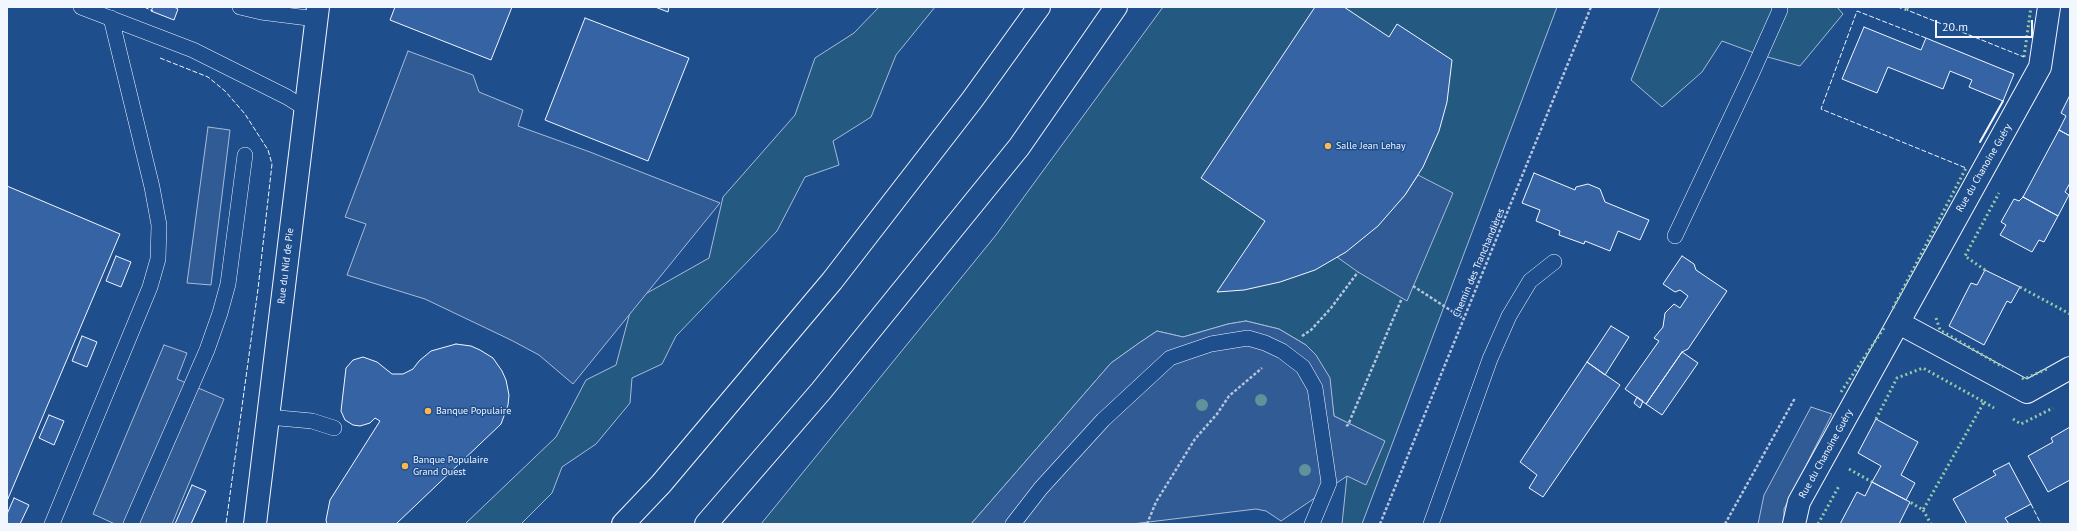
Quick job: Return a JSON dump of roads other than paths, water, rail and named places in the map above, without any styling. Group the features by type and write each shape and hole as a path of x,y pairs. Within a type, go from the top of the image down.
{"main road":[{"path":"623,524 661,484 832,281 972,100 1040,7"},
{"path":"706,524 822,391 1018,146 1116,7"},
{"name":"Rue du Chanoine Guéry","path":"1794,524 1799,502 2040,67 2049,7"},
{"name":"Rue du Nid de Pie","path":"255,524 317,13"},
{"path":"1899,323 2027,392 2070,368"}],"lane":[{"path":"81,7 193,50 287,97 306,109"},
{"path":"240,7 261,12 317,13"},
{"path":"1676,236 1751,75 1780,10 1779,7"},
{"path":"52,524 150,287 158,259 159,225 152,187 111,18"},
{"path":"131,524 207,350 220,313 228,284 245,155"},
{"path":"1431,524 1490,359 1508,316 1530,280 1554,262"},
{"path":"1013,524 1041,488 1103,420 1170,358 1212,344 1248,338 1265,343 1282,351 1303,367 1316,388 1329,484 1312,524"},
{"path":"268,417 312,421 334,428"}],"place":[{"name":"Salle Jean Lehay","path":"1328,146"},
{"name":"Banque Populaire","path":"428,411"},
{"name":"Banque Populaire Grand Ouest","path":"405,466"}]}
